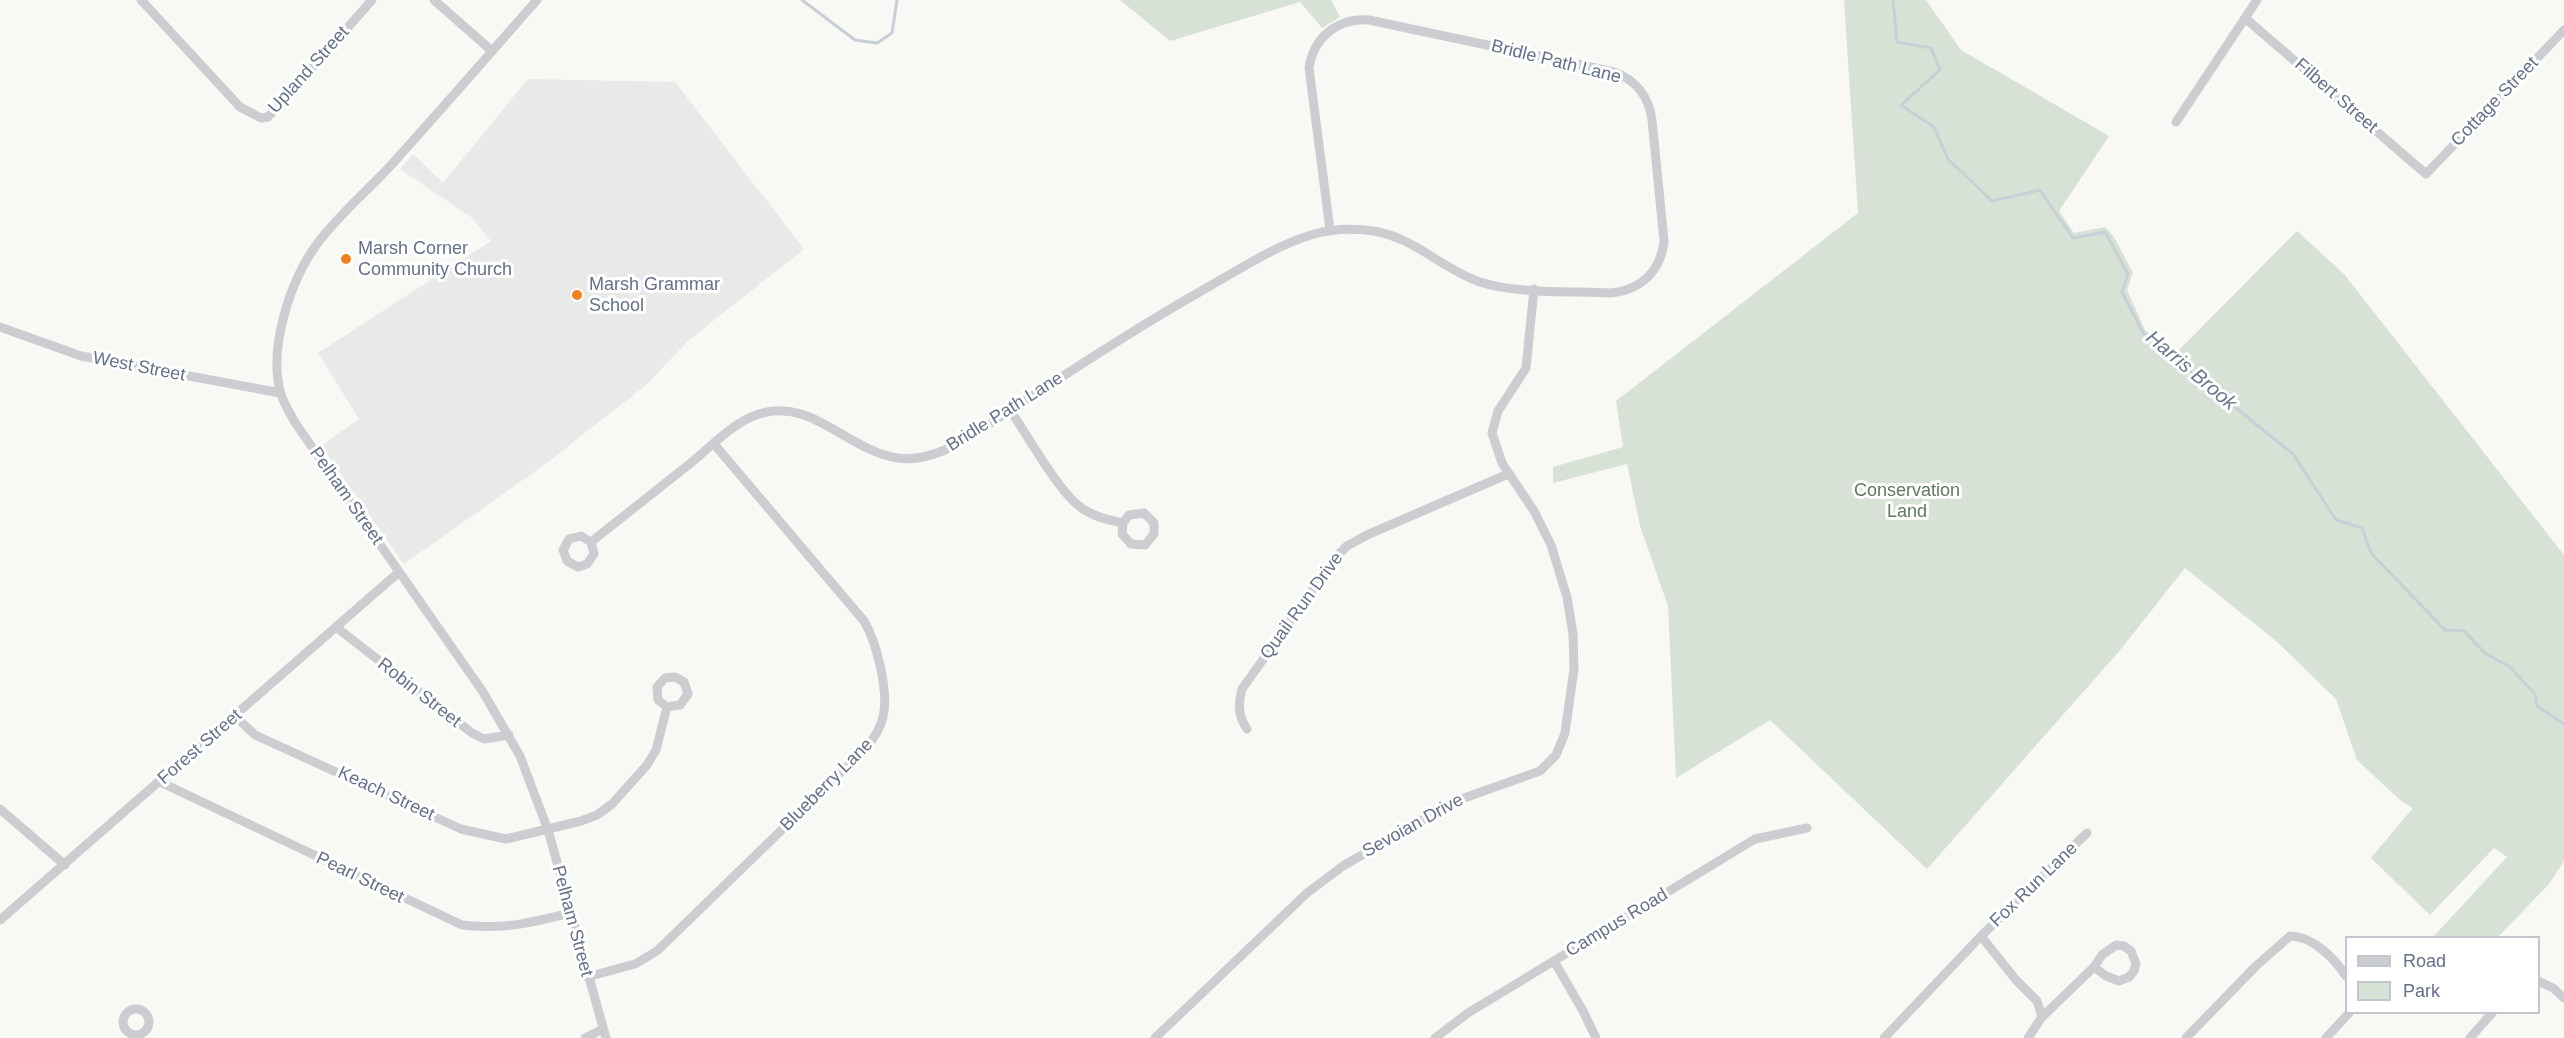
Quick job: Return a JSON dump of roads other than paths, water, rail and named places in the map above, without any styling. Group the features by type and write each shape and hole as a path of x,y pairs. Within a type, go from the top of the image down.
{"street":[{"name":"Upland Street","path":"141,0 240,107 261,118 267,117 372,0"},
{"path":"434,0 492,51"},
{"name":"Pelham Street","path":"537,0 380,179 326,233 310,254 293,287 279,341 278,376 281,393 304,437 483,692 509,735 530,778 548,830 605,1034"},
{"path":"2176,122 2257,0"},
{"name":"Filbert Street","path":"2245,18 2426,174"},
{"name":"Bridle Path Lane","path":"591,542 739,424 758,414 770,411 789,411 809,416 882,455 910,460 946,450 1174,306 1284,245 1330,231 1359,229 1388,234 1416,245 1479,281 1510,288 1611,293 1627,290 1648,278 1661,257 1664,233 1652,114 1641,90 1620,75 1369,20 1352,21 1336,27 1317,44 1309,68 1330,231"},
{"name":"Cottage Street","path":"2426,174 2564,30"},
{"name":"Sevoian Drive","path":"1155,1038 1307,893 1343,866 1446,805 1473,793 1540,771 1556,755 1565,733 1572,685 1574,652 1571,617 1563,580 1551,545 1534,512 1508,474 1495,446 1493,425 1497,411 1526,368 1534,289"},
{"name":"West Street","path":"0,327 81,356 281,393"},
{"path":"1010,410 1073,501 1090,513 1123,524"},
{"name":"Blueberry Lane","path":"588,977 635,964 657,951 865,749 878,733 884,714 884,694 876,647 864,621 714,444"},
{"name":"Quail Run Drive","path":"1247,729 1240,715 1242,689 1341,551 1367,535 1508,474"},
{"name":"Forest Street","path":"0,920 399,572"},
{"name":"Robin Street","path":"336,627 472,734 484,739 509,735"},
{"name":"Keach Street","path":"234,716 255,735 461,829 506,839 589,819 604,811 619,798 647,765 656,750 668,708"},
{"name":"Pearl Street","path":"159,782 462,925 487,928 518,926 570,913"},
{"path":"0,809 65,865"},
{"name":"Campus Road","path":"1435,1038 1468,1013 1755,839 1807,828"},
{"name":"Fox Run Lane","path":"1884,1038 1982,936 2087,833"},
{"path":"1982,936 2016,980 2037,1001 2042,1017"},
{"path":"2186,1038 2282,941 2290,936 2302,937 2324,952 2345,975"},
{"path":"2028,1038 2042,1017 2094,967 2102,955 2116,945 2124,946 2131,951 2136,964 2129,977 2119,981 2106,976 2094,967"},
{"path":"1554,961 1596,1038"},
{"path":"2540,982 2553,988 2564,998"},
{"path":"2326,1038 2348,1014"},
{"path":"2470,1038 2491,1014"},
{"path":"585,1038 605,1034"}],"waterway":[{"name":"Harris Brook","path":"802,0 855,40 877,43 892,33 897,0"},
{"name":"Harris Brook","path":"1893,0 1897,42 1931,48 1940,70 1901,105 1934,127 1948,159 1992,201 2040,190 2073,238 2105,232 2128,274 2122,292 2143,333 2293,454 2336,520 2362,528 2371,553 2445,630 2464,631 2485,653 2510,667 2535,694 2537,706 2564,724"}],"place":[{"name":"Marsh Corner Community Church","path":"346,259"},
{"name":"Marsh Grammar School","path":"577,295"}],"park label":[{"name":"Conservation Land","path":"1907,501"}]}
